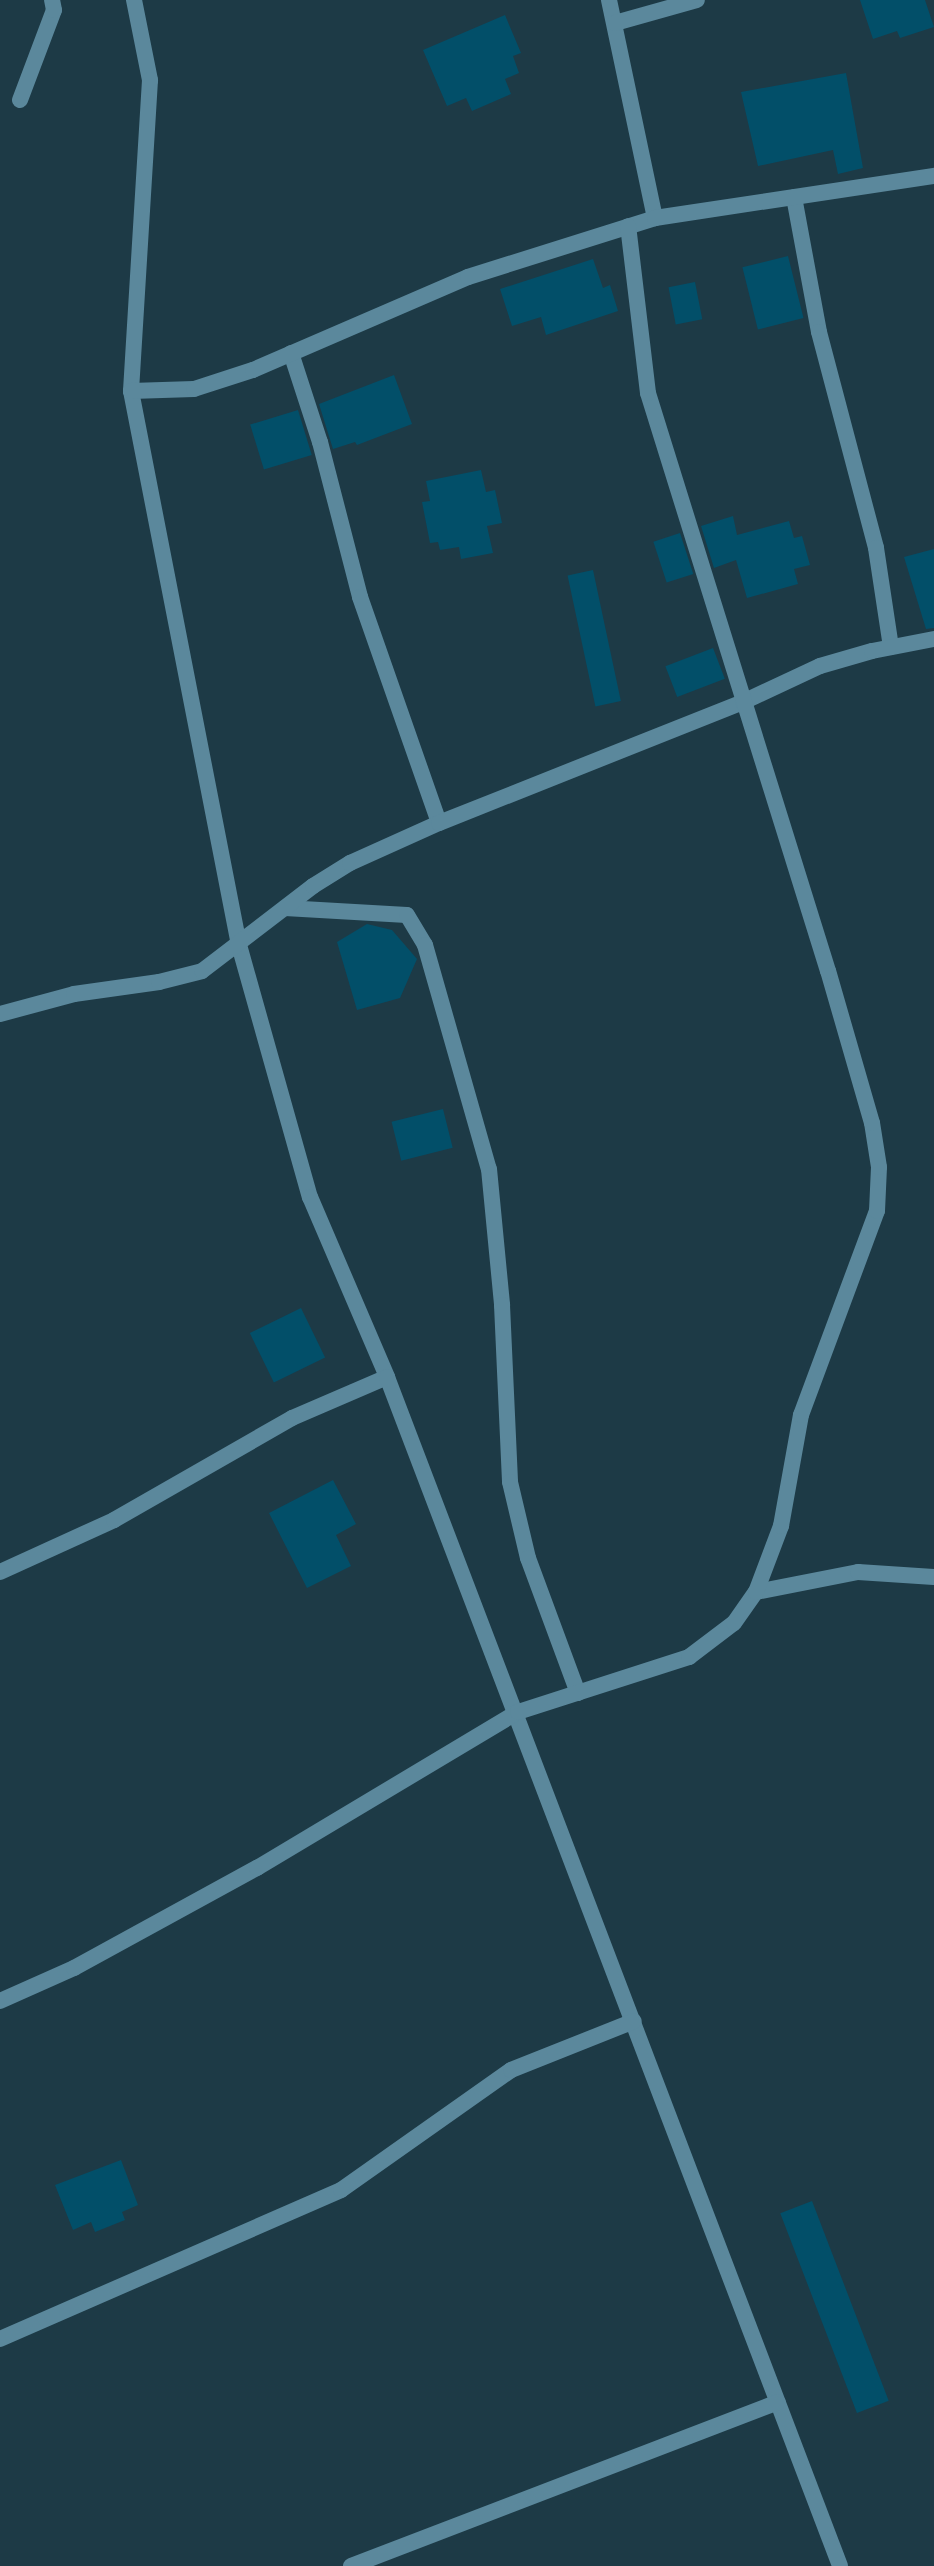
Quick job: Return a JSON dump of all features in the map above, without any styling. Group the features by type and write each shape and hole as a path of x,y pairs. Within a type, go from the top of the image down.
{"street":[{"path":"20,100 54,10 52,0"},
{"path":"134,0 150,80 131,391 239,945 310,1197 387,1377 518,1712 840,2566"},
{"path":"609,0 655,218"},
{"path":"615,23 697,0"},
{"path":"131,391 194,389 291,353 468,277 655,218 934,176"},
{"path":"794,197 819,332 876,548 891,647"},
{"path":"0,2001 74,1968 257,1868 518,1712 689,1657 734,1623 756,1592 781,1526 801,1415 877,1211 879,1167 872,1123 828,971 648,393 628,226"},
{"path":"291,353 320,442 360,597 439,823"},
{"path":"0,1014 74,994 180,978 202,971 350,863 439,823 743,702 820,666 934,639"},
{"path":"285,908 407,915 425,945 489,1169 502,1305 510,1482 528,1558 578,1693"},
{"path":"0,1572 114,1520 292,1418 387,1377"},
{"path":"756,1592 858,1572 934,1577"},
{"path":"0,2339 341,2190 511,2070 634,2021"},
{"path":"351,2566 778,2402"}],"building":[{"path":"860,0 925,0 934,27 900,38 897,31 873,39"},
{"path":"505,15 521,53 513,56 519,73 505,79 511,94 472,111 466,98 447,106 423,50"},
{"path":"846,73 863,168 838,174 833,150 758,166 741,92"},
{"path":"788,256 803,318 758,329 742,267"},
{"path":"593,259 603,288 610,285 618,311 546,335 541,317 512,326 500,289"},
{"path":"695,282 702,319 676,324 668,287"},
{"path":"394,375 412,424 357,445 355,442 333,449 319,404"},
{"path":"298,410 312,455 264,470 250,425"},
{"path":"481,470 486,492 495,490 502,523 487,526 493,553 461,559 459,547 440,550 438,542 430,543 422,502 430,501 426,481"},
{"path":"733,516 737,535 789,521 794,538 802,536 810,565 794,569 798,584 747,598 736,560 714,568 701,526"},
{"path":"680,533 693,574 667,583 653,542"},
{"path":"934,549 934,628 926,629 904,557"},
{"path":"593,570 621,701 595,706 568,575"},
{"path":"713,648 725,679 677,697 665,666"},
{"path":"367,924 392,930 417,959 400,998 357,1010 337,942"},
{"path":"443,1109 453,1148 401,1161 392,1122"},
{"path":"301,1308 325,1357 274,1382 250,1333"},
{"path":"333,1480 356,1524 336,1535 351,1566 307,1588 269,1513"},
{"path":"121,2160 138,2205 122,2212 125,2220 95,2232 91,2222 73,2230 55,2185"},
{"path":"812,2201 889,2401 857,2413 780,2213"}]}
